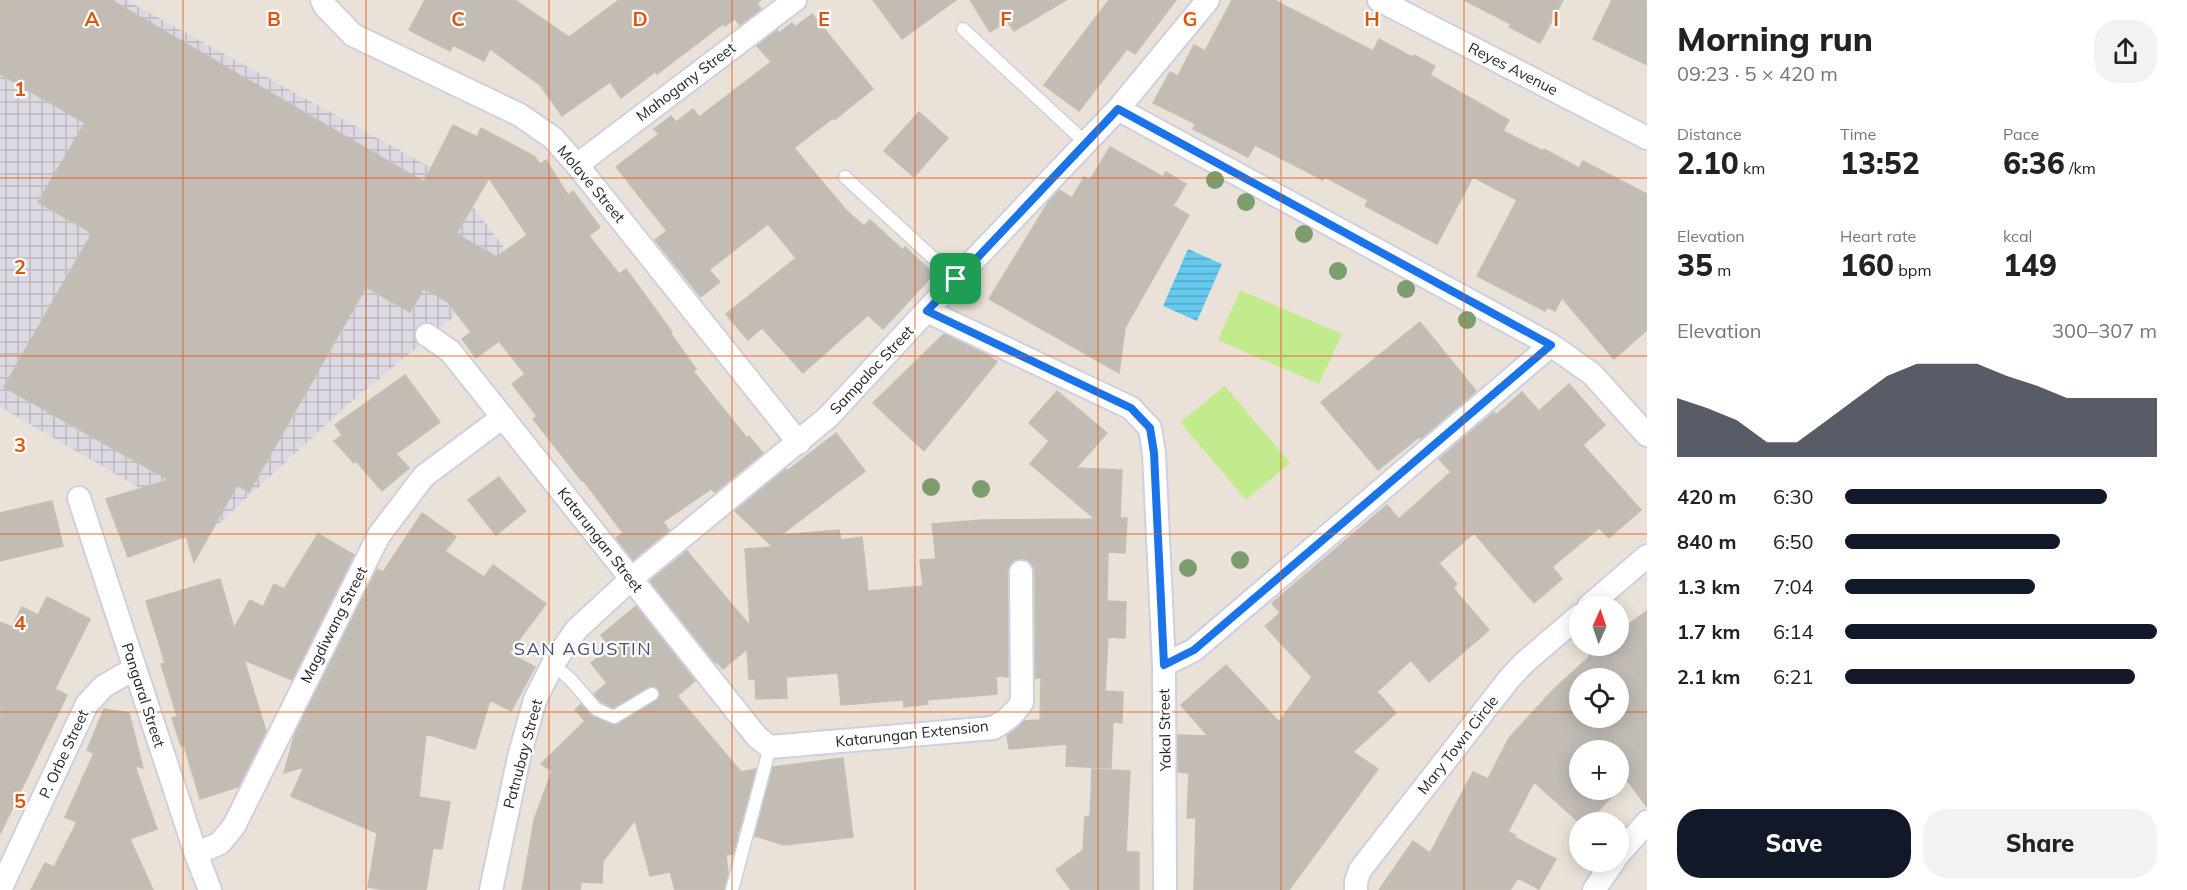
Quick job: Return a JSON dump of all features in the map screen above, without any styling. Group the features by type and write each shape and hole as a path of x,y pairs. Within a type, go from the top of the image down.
{"street":[{"name":"Molave Street","path":"322,0 353,35 520,115 553,138 799,443"},
{"name":"Mahogany Street","path":"577,165 795,0"},
{"name":"Sampaloc Street","path":"631,579 828,417 1118,109 1209,0"},
{"name":"Reyes Avenue","path":"1379,0 1647,138"},
{"path":"1118,109 1551,345 1592,374 1647,435"},
{"name":"Yakal Street","path":"927,311 1131,408 1150,428 1154,453 1164,665 1165,890"},
{"name":"Katarungan Street","path":"427,335 450,351 757,737 770,747"},
{"path":"1164,665 1194,650 1551,345"},
{"name":"Magdiwang Street","path":"196,854 220,843 234,826 379,535 424,476 503,417"},
{"name":"Pangaral Street","path":"78,498 210,890"},
{"path":"1601,596 1647,556"},
{"name":"Katarungan Extension","path":"770,747 993,728 1006,720 1016,712 1022,702 1021,572"},
{"name":"Patnubay Street","path":"491,890 519,757 535,700 553,664 576,630 631,579"},
{"name":"Mary Town Circle","path":"1356,890 1360,870 1509,679 1569,624"},
{"name":"P. Orbe Street","path":"0,890 87,704 104,686 134,669"},
{"path":"1629,842 1647,822"},
{"path":"1594,890 1606,872"}],"lane":[{"path":"963,29 1086,143"},
{"path":"845,177 956,279"},
{"path":"553,664 572,681 596,709 614,717 652,694"},
{"path":"732,890 770,747"}],"shaded area":[{"path":"0,0 126,0 450,178 517,264 345,407 212,530 0,407"}],"green space":[{"path":"1240,290 1342,334 1319,384 1218,340"},
{"path":"1225,386 1290,463 1246,500 1180,422"}],"water":[{"path":"1188,249 1222,264 1197,321 1163,306"}],"building":[{"path":"0,0 111,0 424,182 453,125 477,137 481,128 534,156 540,164 546,160 568,195 573,191 600,227 589,236 619,274 626,269 672,332 671,334 696,369 693,371 747,438 749,436 763,453 715,492 711,489 663,522 669,530 633,560 616,538 623,533 533,419 537,416 512,384 525,374 499,341 476,358 462,339 471,332 448,302 424,288 410,312 366,287 249,492 237,485 194,562 186,536 128,557 106,499 169,480 4,387 92,233 38,202 85,123 0,74","holes":["489,178 527,235 497,257 456,234"]},
{"path":"425,0 515,0 569,37 619,0 761,0 757,3 761,9 740,25 735,19 725,26 723,24 621,98 610,82 562,116 540,85 490,49 484,61 453,45 450,51 409,30"},
{"path":"873,0 956,0 902,39"},
{"path":"970,0 1066,0 1014,31 1007,21 990,32"},
{"path":"1109,0 1176,0 1135,54 1127,49 1079,111 1044,85"},
{"path":"1232,0 1274,0 1373,51 1379,39 1412,57 1414,55 1435,66 1430,75 1509,120 1503,131 1579,168 1583,161 1647,194 1647,330 1614,359 1562,298 1555,311 1547,307 1545,311 1477,276 1517,200 1473,177 1437,244 1365,206 1368,200 1325,177 1323,180 1255,145 1248,157 1193,129 1196,124 1153,103 1170,72 1178,76 1194,45 1205,51"},
{"path":"1464,0 1563,0 1540,43 1509,27 1511,24"},
{"path":"1612,0 1647,0 1647,65 1593,39"},
{"path":"812,14 873,89 794,148 846,210 864,226 870,220 903,250 905,247 934,274 883,329 868,315 803,373 762,328 748,340 726,314 796,258 768,224 709,270 720,282 701,297 655,240 667,231 616,167 659,134 654,129 671,116 676,122 693,109 699,117 771,62 757,46 777,30 779,33 792,23 795,27"},
{"path":"919,112 948,138 914,177 884,151"},
{"path":"1110,147 1163,177 1166,172 1186,184 1173,206 1189,215 1125,328 1119,373 989,299 1049,201 1059,190 1072,198 1084,177 1090,180"},
{"path":"1420,322 1476,391 1421,439 1419,437 1378,470 1321,402"},
{"path":"944,334 997,362 924,451 873,403"},
{"path":"405,375 440,422 396,454 409,468 382,491 356,461 354,463 334,441 342,435 335,425"},
{"path":"1569,384 1605,425 1583,445 1641,510 1609,538 1599,528 1552,567 1562,579 1534,603 1474,533 1439,563 1457,584 1453,588 1489,630 1429,682 1411,660 1377,692 1396,713 1353,752 1378,769 1289,890 1194,890 1196,818 1187,818 1189,773 1178,772 1178,735 1208,736 1181,705 1226,665 1279,722 1312,677 1265,626 1280,613 1272,603 1387,505 1399,519 1451,472 1439,459 1494,412 1496,415 1522,392 1539,411"},
{"path":"1057,391 1107,433 1076,468 1122,470 1120,518 1127,518 1125,553 1108,552 1107,601 1126,602 1125,638 1108,637 1105,691 1123,692 1122,723 1113,722 1111,768 1066,766 1067,744 1009,749 1007,735 1024,721 1040,720 1041,678 1035,678 1035,572 1027,560 1014,561 1008,572 1008,677 996,676 997,694 927,700 928,704 904,707 903,700 841,705 838,673 786,677 787,698 756,699 755,679 749,679 747,649 723,669 717,662 715,663 650,581 687,551 750,626 745,549 773,547 735,511 786,469 787,471 836,433 865,471 781,535 839,530 841,540 862,537 868,591 923,586 920,560 936,559 932,524 982,520 1095,519 1030,464 1049,441 1029,423"},
{"path":"499,477 526,511 496,535 468,500"},
{"path":"52,501 63,546 0,561 0,513"},
{"path":"422,513 456,537 445,551 484,577 493,565 546,604 509,653 535,667 511,711 490,700 475,749 426,734 419,797 450,802 442,849 433,848 426,890 386,890 368,887 377,833 291,796 304,767 284,773 295,733 377,569 383,572"},
{"path":"318,534 354,555 292,680 244,660 266,731 238,787 200,799 184,745 181,746 172,718 177,716 161,664 165,663 146,601 220,579 234,628 250,600 263,607 274,584 284,589"},
{"path":"47,597 90,619 55,689 67,695 0,834 0,622 12,627 22,607 38,615"},
{"path":"636,606 695,681 677,696 741,772 756,769 739,831 737,831 733,854 726,855 728,873 724,890 675,890 670,872 650,876 635,820 603,861 602,883 581,882 580,890 522,890 534,820 552,771 541,764 585,721 575,710 581,704 592,716 615,725 659,697 659,689 651,686 613,708 601,702 594,694 607,683 591,663 610,647 601,635"},
{"path":"1647,611 1647,807 1629,783 1629,740 1569,740 1569,800 1608,800 1597,812 1569,813 1534,782 1508,832 1556,859 1539,889 1518,878 1510,890 1379,890 1413,841 1430,853 1473,772 1488,779 1509,738 1569,675 1569,728 1629,728 1629,668 1577,668 1590,656 1629,656 1629,624"},
{"path":"104,709 129,713 143,768 135,766 157,829 130,839 153,890 31,890 45,863 54,867 77,822 65,817 94,753 87,750"},
{"path":"843,758 853,837 784,845 755,836 773,767"},
{"path":"1092,769 1130,771 1126,852 1139,852 1139,890 1071,890 1056,870 1083,850 1085,817 1090,817"}],"district":[{"name":"SAN AGUSTIN","path":"583,649"}],"route":[{"path":"1118,109 1551,345 1194,650 1164,665 1154,453 1150,428 1131,408 927,311 956,279 1118,109"}]}
